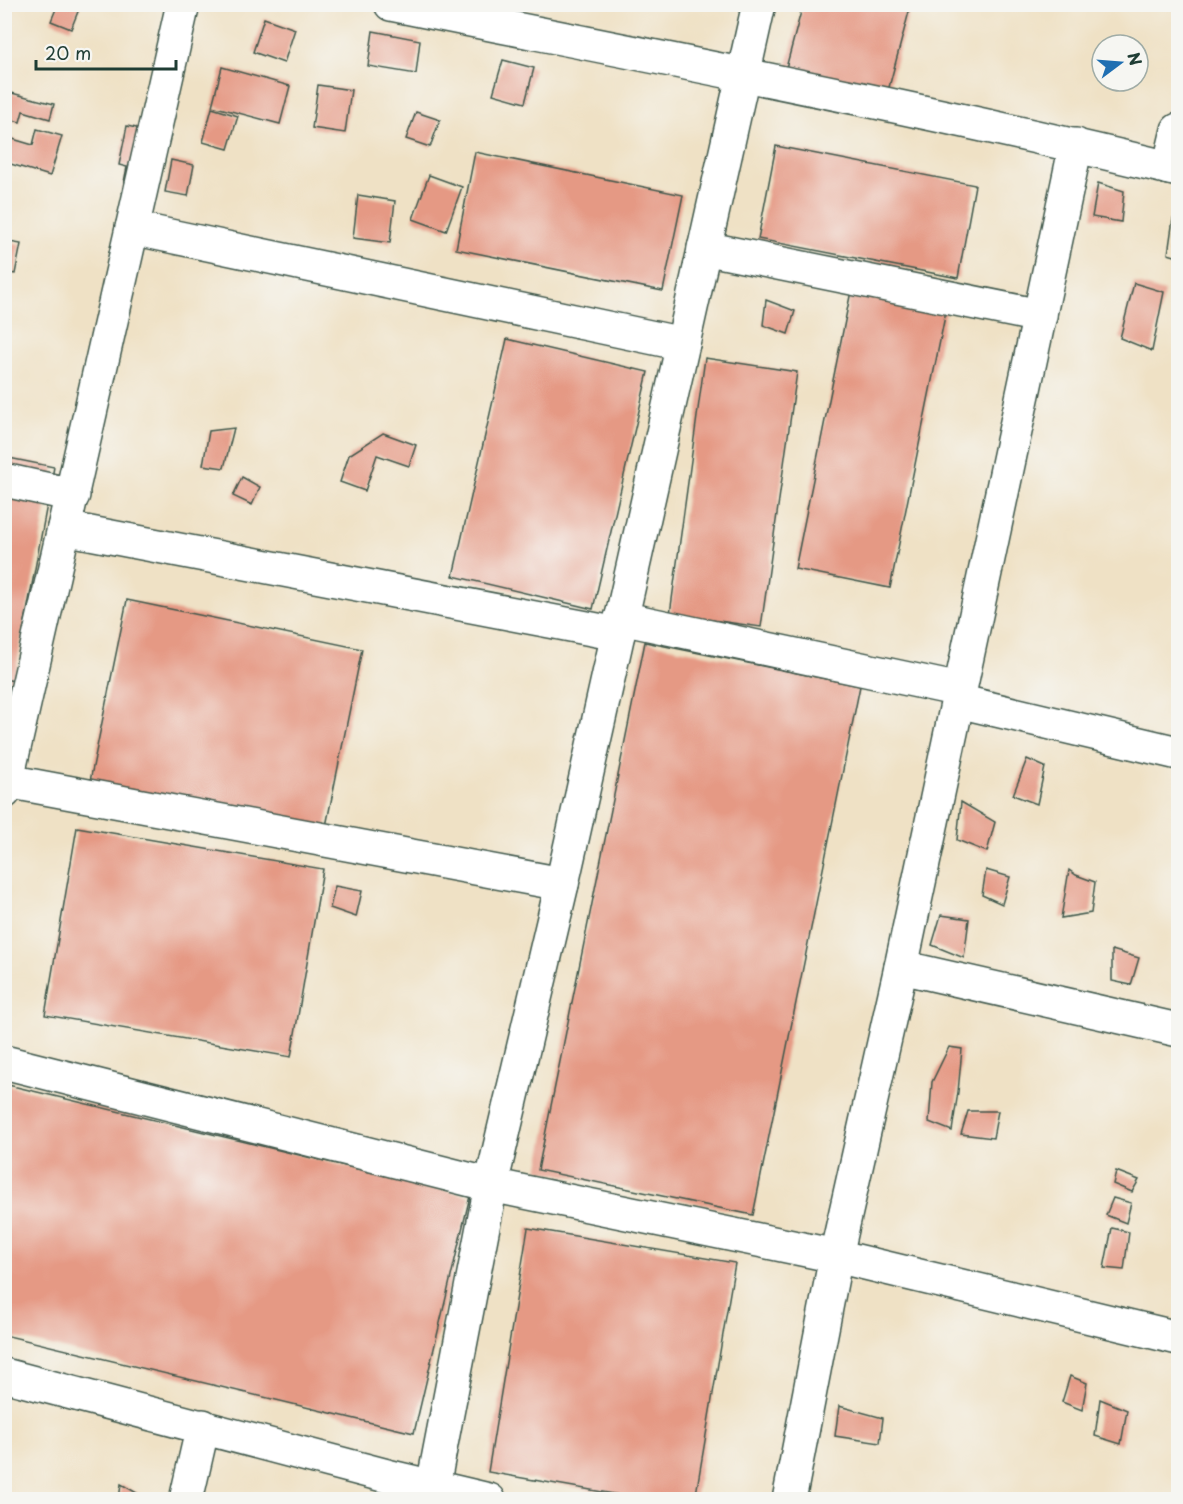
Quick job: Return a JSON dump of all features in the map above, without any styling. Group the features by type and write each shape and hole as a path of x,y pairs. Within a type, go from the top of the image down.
{"street":[{"path":"183,4 6,786 562,884"},
{"path":"391,4 1076,145 1174,169 1179,130"},
{"path":"433,1486 491,1185 562,884 759,4"},
{"path":"789,1500 836,1256 901,967 1076,145"},
{"path":"132,228 683,344"},
{"path":"704,248 1040,316"},
{"path":"4,480 73,495"},
{"path":"64,528 619,626 959,695 1179,753"},
{"path":"901,967 1179,1030"},
{"path":"4,1062 491,1185 836,1256 1179,1338"},
{"path":"4,1375 387,1476 489,1500"},
{"path":"186,1500 203,1426"}],"building":[{"path":"58,4 81,4 71,29 51,21"},
{"path":"803,4 911,4 887,95 786,68"},
{"path":"264,18 295,29 284,63 253,52"},
{"path":"373,31 420,40 416,74 368,66"},
{"path":"503,60 534,68 525,103 493,94"},
{"path":"222,67 290,86 280,124 212,106"},
{"path":"318,85 351,90 345,133 312,128"},
{"path":"4,91 54,104 50,119 23,111 20,122 4,118"},
{"path":"212,108 238,116 228,149 203,142"},
{"path":"416,112 440,120 430,147 406,139"},
{"path":"127,126 151,131 138,196 122,192 127,167 119,165"},
{"path":"37,129 62,136 50,176 4,162 6,137 33,145"},
{"path":"776,146 975,185 958,278 758,239"},
{"path":"475,152 683,195 663,291 456,249"},
{"path":"171,160 194,165 188,196 165,192"},
{"path":"429,175 462,187 446,231 413,219"},
{"path":"1098,183 1124,191 1121,222 1092,217"},
{"path":"358,195 395,201 390,243 353,238"},
{"path":"1173,219 1178,219 1178,257 1168,254"},
{"path":"4,241 21,244 15,274 4,272"},
{"path":"1134,283 1164,292 1152,351 1120,338"},
{"path":"851,291 946,311 890,588 795,569"},
{"path":"766,300 795,311 788,334 763,325"},
{"path":"507,339 648,372 593,609 453,576"},
{"path":"705,358 797,372 761,627 670,614"},
{"path":"234,428 224,468 203,465 209,431"},
{"path":"383,433 416,445 409,466 377,455 365,491 340,482 349,455"},
{"path":"4,457 54,467 14,681 4,679"},
{"path":"242,477 260,487 252,505 233,496"},
{"path":"127,600 362,649 322,846 87,796"},
{"path":"645,642 860,686 753,1215 538,1170"},
{"path":"1027,759 1045,767 1037,804 1013,795"},
{"path":"961,802 995,822 987,852 957,840"},
{"path":"77,827 323,869 291,1057 45,1015"},
{"path":"986,870 1010,877 1002,904 982,895"},
{"path":"1069,870 1095,882 1091,913 1061,918"},
{"path":"335,886 362,891 356,917 330,908"},
{"path":"941,915 969,919 964,958 932,945"},
{"path":"1112,950 1139,958 1131,985 1112,981"},
{"path":"949,1047 962,1049 952,1131 929,1122 932,1082"},
{"path":"4,1084 470,1196 414,1433 4,1335"},
{"path":"968,1111 998,1111 993,1138 961,1134"},
{"path":"1116,1171 1139,1180 1132,1192 1113,1184"},
{"path":"1113,1198 1131,1203 1126,1223 1106,1215"},
{"path":"528,1228 735,1263 695,1500 648,1500 488,1472"},
{"path":"1112,1228 1129,1232 1124,1270 1104,1268"},
{"path":"1070,1376 1087,1383 1082,1410 1062,1402"},
{"path":"1100,1399 1127,1410 1121,1444 1095,1436"},
{"path":"839,1406 883,1418 880,1443 835,1436"},
{"path":"121,1484 149,1500 119,1500"}]}
